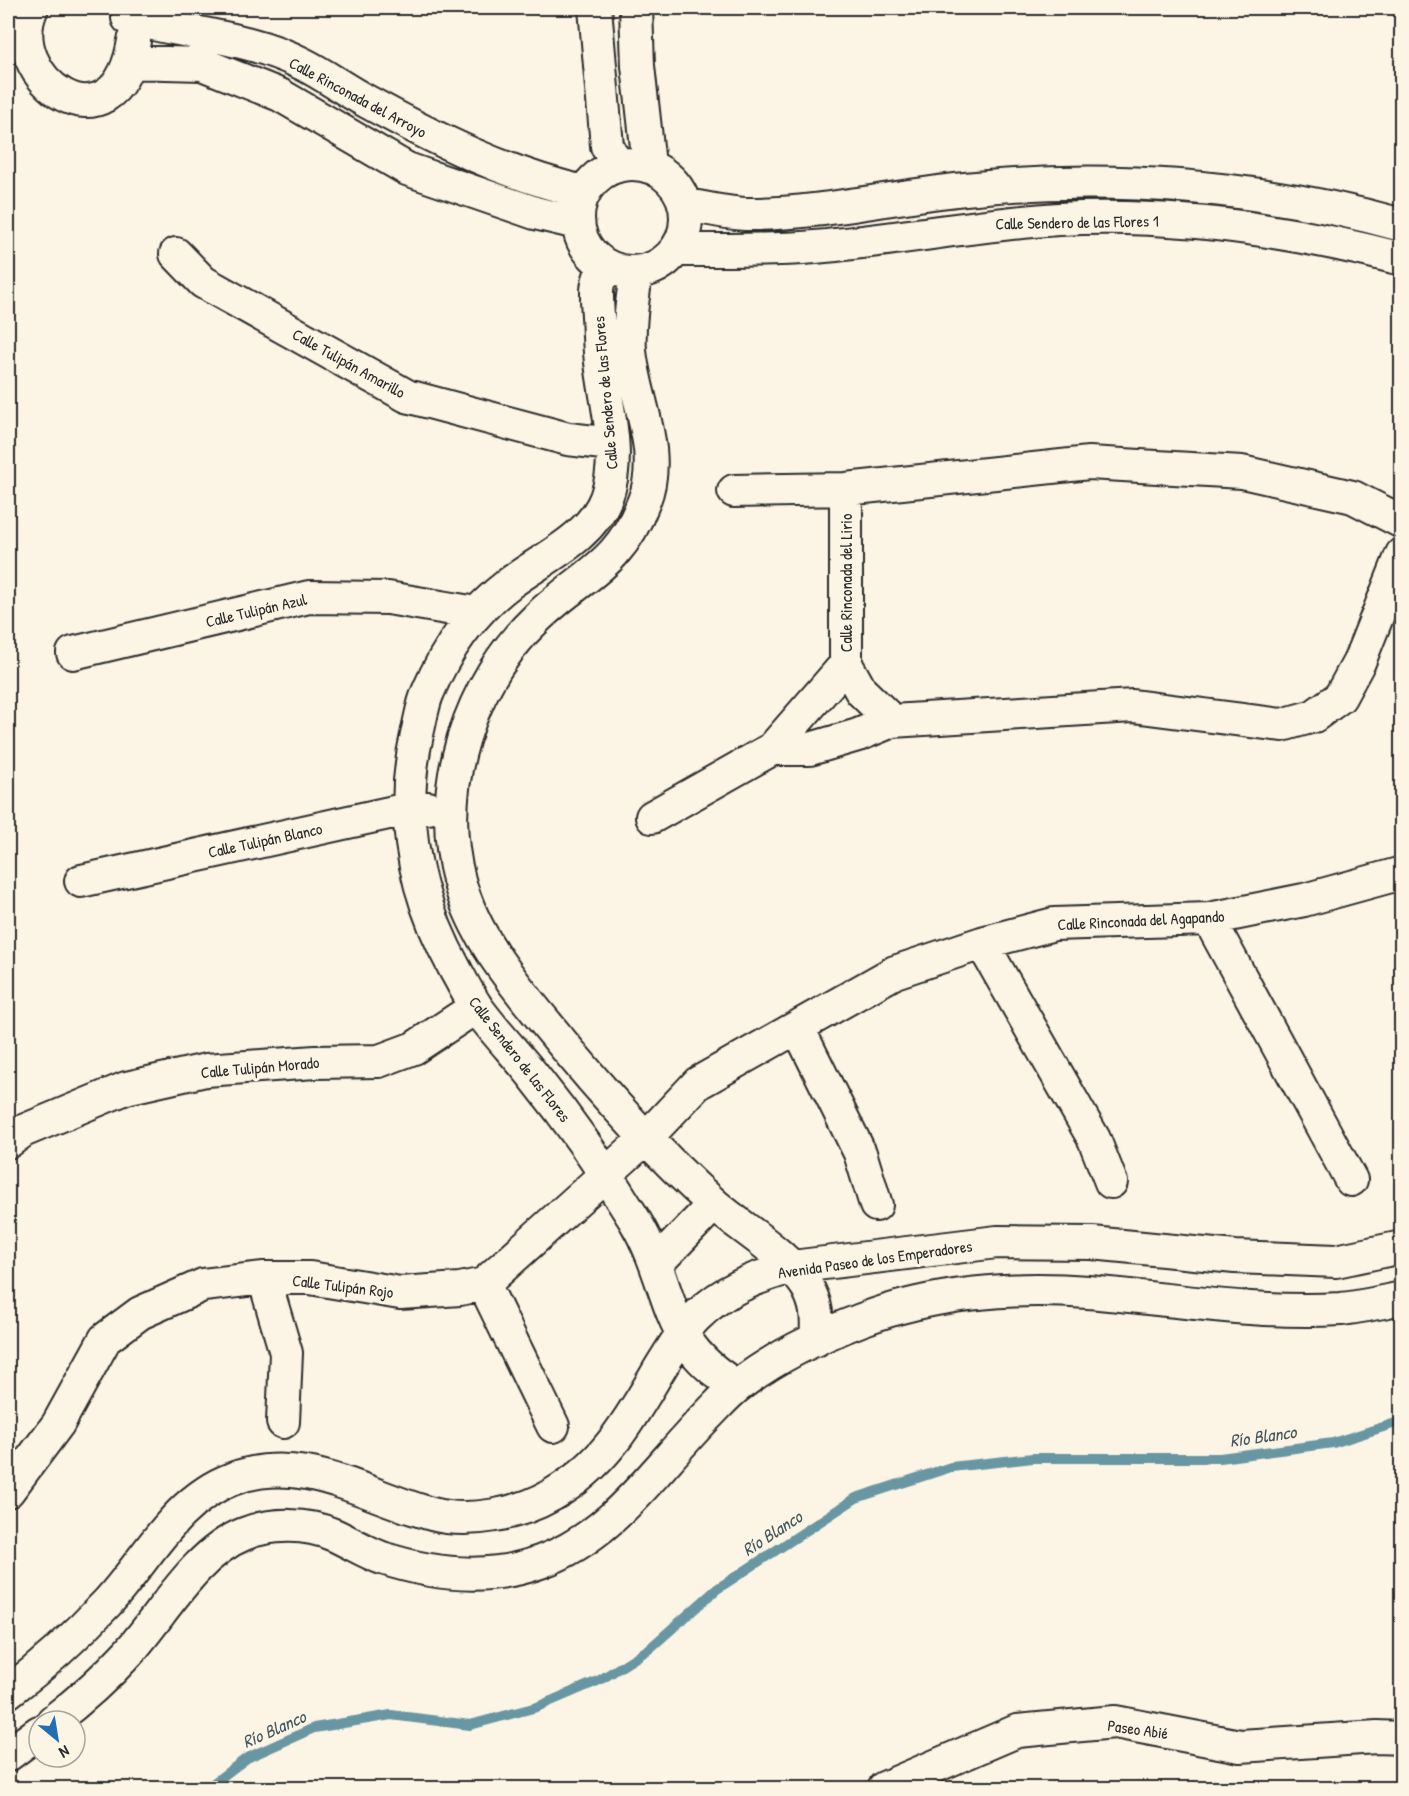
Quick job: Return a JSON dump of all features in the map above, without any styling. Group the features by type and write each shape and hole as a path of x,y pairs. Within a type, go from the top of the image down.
{"street":[{"path":"32,8 24,16 12,42 22,66 35,86 55,98 78,101 100,96 118,82 130,63 134,40 124,13"},
{"path":"595,8 607,146 617,165"},
{"path":"636,8 638,66 649,165"},
{"name":"Calle Rinconada del Arroyo","path":"124,13 174,31 244,41 302,64 448,145 551,185 583,192"},
{"path":"130,63 202,64 280,94 407,169 536,213 577,224"},
{"path":"617,165 649,165 673,180 687,205 686,230 679,250 656,268 636,273 605,267 586,249 577,224 583,192 597,175 617,165"},
{"path":"687,205 747,214 818,211 963,189 1096,181 1221,190 1357,213 1401,225"},
{"name":"Calle Sendero de las Flores 1","path":"679,250 816,247 981,225 1062,219 1164,219 1249,226 1401,259"},
{"name":"Calle Tulipán Amarillo","path":"176,254 203,282 407,396 567,440 612,444"},
{"name":"Calle Sendero de las Flores","path":"605,267 596,280 600,358 612,444 613,473 605,500 596,517 568,543 508,584 476,613 446,655 426,695 411,757 407,809 416,874 438,937 476,1006 534,1077 605,1173 636,1222 657,1263 681,1335 704,1365 737,1386"},
{"name":"Calle Sendero de las Flores","path":"636,273 630,350 648,430 650,473 646,497 631,531 620,548 604,564 539,615 494,668 469,723 450,807 451,838 460,883 486,944 509,977 605,1096 714,1204 792,1267 808,1289 817,1310 816,1340"},
{"path":"734,491 846,489 1089,463 1230,471 1353,496 1401,522"},
{"name":"Calle Rinconada del Lirio","path":"846,489 846,664 861,691 892,721"},
{"path":"772,749 810,749 892,721 1133,706 1282,725 1314,716 1340,697 1359,662 1401,554"},
{"name":"Calle Tulipán Azul","path":"73,653 309,597 388,598 476,613"},
{"path":"652,817 772,749 846,664"},
{"name":"Calle Tulipán Blanco","path":"81,881 407,809 450,807"},
{"name":"Calle Rinconada del Agapando","path":"647,1137 698,1083 895,972 982,943 1054,924 1209,919 1304,900 1401,873"},
{"path":"1209,919 1351,1180"},
{"path":"982,943 1094,1139 1111,1182"},
{"name":"Calle Tulipán Morado","path":"8,1143 23,1131 126,1088 206,1070 315,1062 379,1061 414,1048 476,1006"},
{"path":"798,1028 860,1153 876,1205"},
{"path":"553,1426 484,1284 647,1137"},
{"path":"657,1263 714,1204"},
{"name":"Avenida Paseo de los Emperadores","path":"8,1692 60,1649 108,1602 188,1506 208,1490 254,1472 281,1469 324,1476 434,1515 466,1517 518,1509 550,1496 579,1478 612,1446 681,1335 709,1305 747,1281 792,1267 997,1242 1092,1243 1235,1257 1336,1261 1401,1247"},
{"path":"264,1278 286,1353 283,1422"},
{"name":"Calle Tulipán Rojo","path":"8,1491 58,1424 105,1339 140,1312 203,1285 264,1278 310,1278 400,1293 460,1289 484,1284"},
{"path":"66,1709 125,1656 213,1551 243,1534 272,1526 304,1527 328,1533 378,1557 456,1575 495,1573 538,1563 569,1550 621,1512 677,1447 737,1386 776,1361 816,1340 862,1320 913,1304 1002,1290 1085,1291 1234,1307 1342,1309 1401,1298"},
{"name":"Paseo Abié","path":"884,1788 1017,1731 1115,1722 1240,1746 1377,1737 1401,1738"},
{"path":"8,1755 27,1740"}],"waterway":[{"name":"Río Blanco","path":"207,1788 247,1758 314,1728 391,1715 470,1725 537,1707 600,1680 649,1649 717,1589 856,1498 951,1467 1033,1458 1220,1458 1333,1443 1402,1421"}]}
